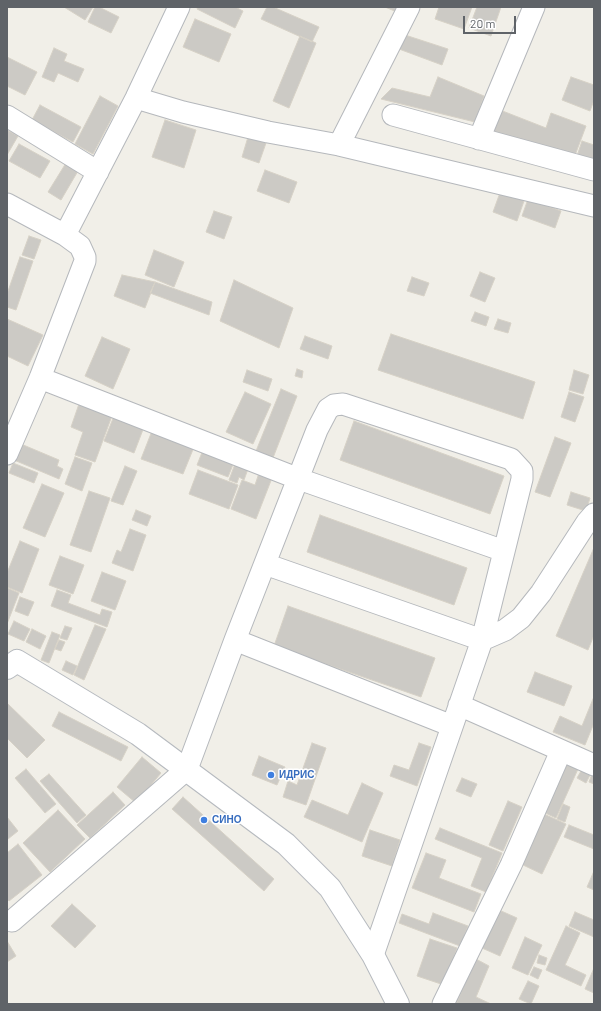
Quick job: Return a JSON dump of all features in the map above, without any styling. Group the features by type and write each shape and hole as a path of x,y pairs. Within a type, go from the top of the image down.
{"street":[{"path":"65,235 136,98 179,7"},
{"path":"339,145 410,7"},
{"path":"479,139 534,7"},
{"path":"136,98 183,112 268,132 339,145 594,206"},
{"path":"393,115 594,170"},
{"path":"7,116 98,172"},
{"path":"7,204 65,235 80,246 84,252 85,261 40,378 7,454"},
{"path":"40,378 299,479 504,551"},
{"path":"12,921 188,769 235,640 299,479 316,430 328,409 338,404 347,404 511,459 522,471 522,479 482,640 373,955"},
{"path":"265,564 482,640 505,630 521,618 541,592 586,522 594,514"},
{"path":"235,640 452,726"},
{"path":"10,661 138,734 188,769 286,844 330,888 373,955 398,1004"},
{"path":"460,705 594,765"},
{"path":"443,1004 511,866 561,751"}],"building":[{"path":"64,7 93,7 85,20"},
{"path":"95,7 99,7 119,17 111,33 88,22"},
{"path":"198,7 235,7 243,11 235,28 197,9"},
{"path":"267,7 273,7 319,27 312,42 261,19"},
{"path":"385,7 399,7 397,12"},
{"path":"439,7 472,7 464,29 435,19"},
{"path":"477,7 501,7 491,36 469,28"},
{"path":"195,19 231,34 219,62 183,47"},
{"path":"402,34 448,49 442,65 399,49"},
{"path":"300,36 316,43 289,108 273,101"},
{"path":"54,48 67,54 64,61 84,69 78,82 58,73 54,82 42,77"},
{"path":"7,57 37,72 25,95 7,86"},
{"path":"438,77 484,96 475,122 381,99 392,88 430,97"},
{"path":"571,77 594,85 594,100 590,111 562,100"},
{"path":"100,96 118,106 93,154 75,144"},
{"path":"40,105 81,127 73,142 32,120"},
{"path":"500,110 546,128 551,113 586,126 574,158 491,131"},
{"path":"165,120 196,130 184,168 152,157"},
{"path":"7,130 18,136 7,155"},
{"path":"248,137 266,143 259,163 242,157"},
{"path":"582,141 594,145 594,161 577,156"},
{"path":"19,144 50,161 40,178 9,161"},
{"path":"66,163 78,171 61,200 48,192"},
{"path":"265,170 297,182 289,203 257,191"},
{"path":"501,190 525,198 517,221 493,212"},
{"path":"528,199 561,211 555,228 522,216"},
{"path":"214,211 232,217 224,239 206,232"},
{"path":"29,236 41,240 34,259 22,255"},
{"path":"154,250 184,262 174,287 145,275"},
{"path":"20,257 33,261 16,310 7,307 7,294"},
{"path":"480,272 495,278 485,302 470,296"},
{"path":"122,275 155,282 145,308 114,296"},
{"path":"412,277 429,283 424,296 407,291"},
{"path":"234,280 293,308 279,348 220,321"},
{"path":"155,282 212,302 209,315 150,293"},
{"path":"475,312 489,317 486,326 471,321"},
{"path":"7,319 43,335 28,366 7,356"},
{"path":"498,319 511,323 508,333 494,329"},
{"path":"391,334 535,382 523,419 378,370"},
{"path":"305,336 332,346 328,359 300,349"},
{"path":"102,337 130,349 113,389 85,376"},
{"path":"297,369 303,371 302,378 295,376"},
{"path":"247,370 272,379 268,391 243,382"},
{"path":"574,370 589,375 583,394 569,390"},
{"path":"281,389 297,396 271,463 254,456"},
{"path":"245,392 271,404 253,444 226,432"},
{"path":"569,392 584,397 575,422 561,417"},
{"path":"80,401 113,413 95,462 75,455 83,432 71,427"},
{"path":"114,416 144,427 134,453 104,441"},
{"path":"354,421 504,476 490,514 340,460"},
{"path":"152,431 194,447 183,474 141,459"},
{"path":"555,437 571,443 550,497 535,492"},
{"path":"21,444 59,460 57,466 63,469 59,479 14,460"},
{"path":"203,450 234,462 228,477 197,465"},
{"path":"75,457 92,463 82,491 65,484"},
{"path":"13,463 38,473 34,483 9,473"},
{"path":"235,464 248,469 244,480 239,477 237,483 229,480"},
{"path":"125,466 137,471 123,505 111,501"},
{"path":"198,470 238,485 229,509 189,494"},
{"path":"259,473 272,478 256,519 231,509 242,480 255,485"},
{"path":"42,484 64,493 45,537 23,528"},
{"path":"89,491 110,498 91,552 70,545"},
{"path":"571,492 590,498 586,511 567,505"},
{"path":"136,510 151,516 147,526 132,520"},
{"path":"320,515 467,568 454,605 307,552"},
{"path":"130,529 146,535 133,571 112,563 117,550 121,552"},
{"path":"20,541 39,549 22,593 7,587 7,573"},
{"path":"593,550 594,635 588,650 556,636"},
{"path":"60,556 84,565 73,594 49,585"},
{"path":"102,572 126,581 115,610 91,601"},
{"path":"7,588 19,593 7,624"},
{"path":"57,590 71,595 68,603 100,615 102,609 112,612 107,627 51,606"},
{"path":"20,597 34,602 28,616 15,611"},
{"path":"288,606 435,658 421,697 274,646"},
{"path":"14,621 30,629 24,641 8,634"},
{"path":"95,625 106,629 84,680 74,675"},
{"path":"65,626 72,628 67,640 60,638"},
{"path":"32,629 46,636 40,649 26,642"},
{"path":"52,632 60,635 49,663 41,660"},
{"path":"59,640 65,642 61,651 55,649"},
{"path":"66,661 77,666 73,675 62,670"},
{"path":"535,672 572,686 564,706 527,692"},
{"path":"593,699 594,723 585,745 553,732 560,716 582,726"},
{"path":"7,703 45,740 27,758 7,738"},
{"path":"59,712 128,747 121,761 52,726"},
{"path":"312,743 326,748 306,805 283,797 288,781 297,785"},
{"path":"419,743 431,747 417,786 390,776 394,765 409,770"},
{"path":"259,756 285,767 277,785 252,775"},
{"path":"142,757 161,773 136,803 117,787"},
{"path":"565,763 578,769 556,818 543,812"},
{"path":"26,769 56,804 45,813 15,778"},
{"path":"581,771 590,775 586,783 577,778"},
{"path":"49,774 86,815 77,823 40,781"},
{"path":"592,774 594,775 594,784 589,782"},
{"path":"462,778 477,784 471,797 456,791"},
{"path":"362,783 383,793 362,842 304,817 312,800 348,815"},
{"path":"113,792 125,805 90,838 77,825"},
{"path":"183,797 274,879 264,891 172,809"},
{"path":"508,801 522,807 503,851 489,845"},
{"path":"563,804 570,807 565,822 557,819"},
{"path":"58,810 85,839 50,872 23,843"},
{"path":"544,814 566,824 542,874 521,864"},
{"path":"7,817 18,831 8,839 7,838"},
{"path":"569,825 594,835 594,849 564,837"},
{"path":"440,828 502,853 486,892 471,886 482,858 435,839"},
{"path":"370,830 400,840 392,866 362,856"},
{"path":"18,844 42,875 9,901 7,899 7,853"},
{"path":"426,853 446,860 439,878 481,894 474,912 412,888"},
{"path":"594,871 594,890 587,887"},
{"path":"72,904 96,926 75,948 51,926"},
{"path":"499,910 517,918 500,956 482,948"},
{"path":"575,912 594,920 594,937 569,926"},
{"path":"433,913 468,926 460,946 399,923 402,914 429,924"},
{"path":"566,926 580,933 565,965 586,975 581,986 546,970"},
{"path":"525,937 542,945 528,975 512,968"},
{"path":"430,939 457,948 444,985 417,976"},
{"path":"7,941 16,956 7,962"},
{"path":"539,955 547,958 545,965 537,963"},
{"path":"476,959 489,966 476,997 491,1004 456,1004"},
{"path":"534,967 542,970 538,979 530,975"},
{"path":"594,968 594,993 585,989"},
{"path":"528,981 539,986 531,1004 519,999"}],"place":[{"name":"ИДРИС","path":"271,775"},
{"name":"СИНО","path":"204,820"}]}
